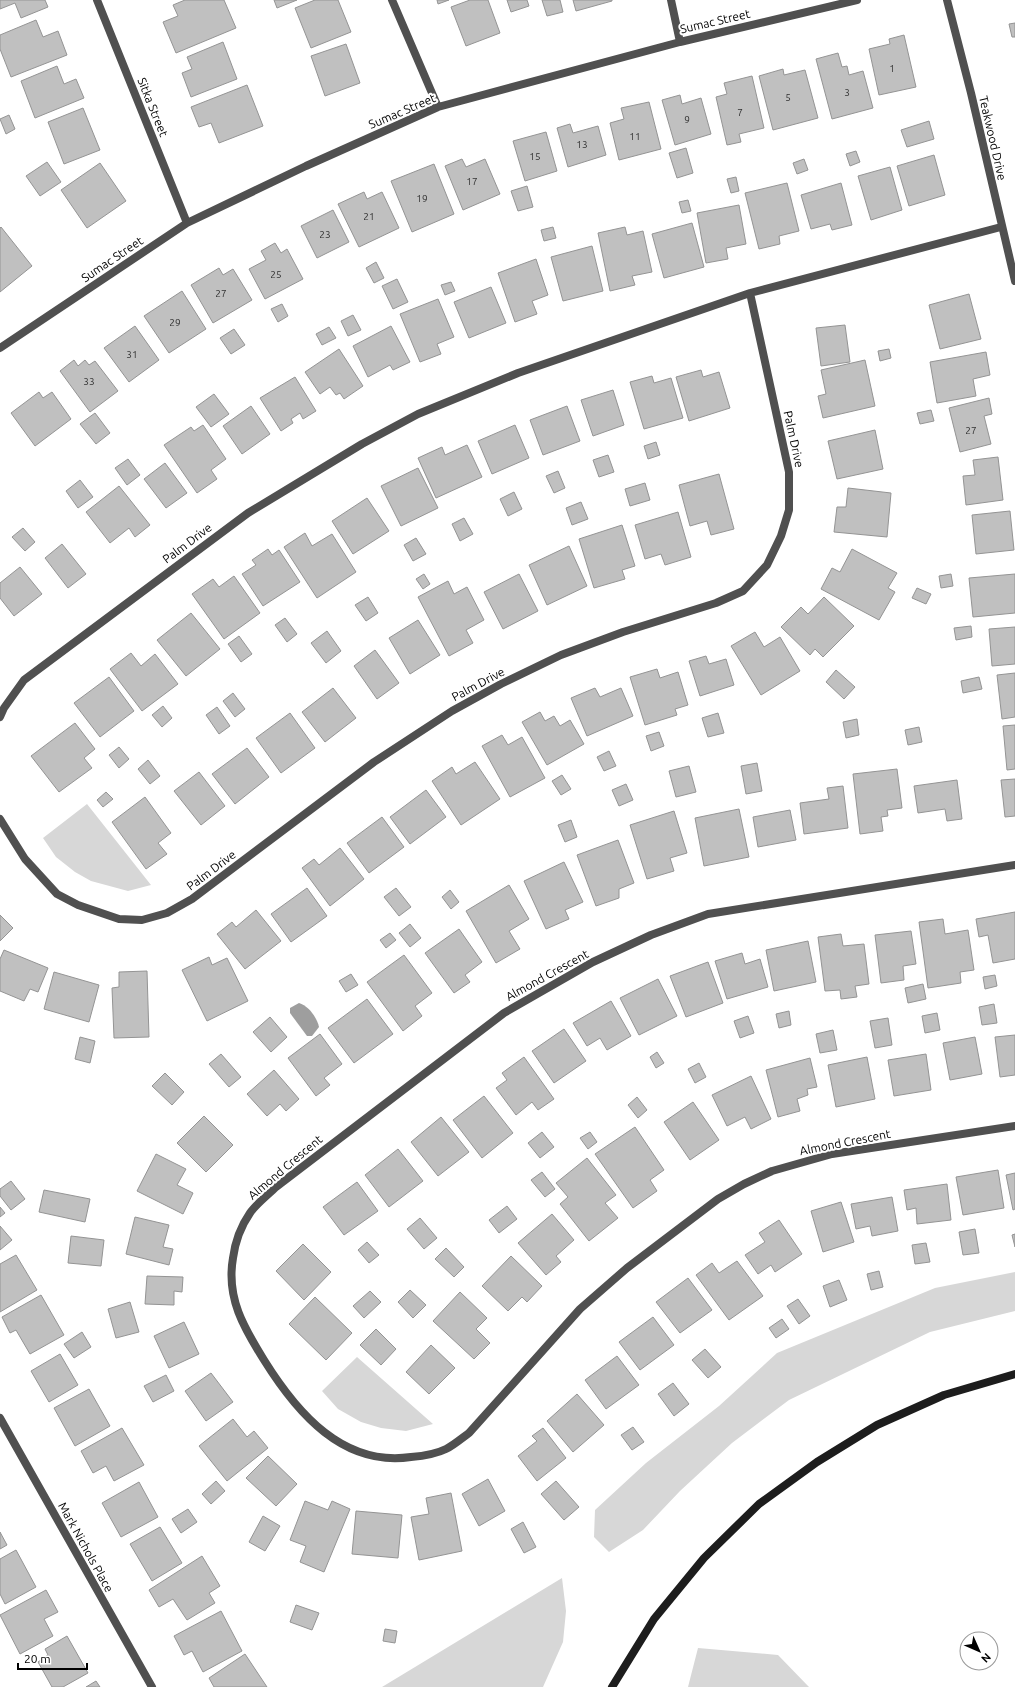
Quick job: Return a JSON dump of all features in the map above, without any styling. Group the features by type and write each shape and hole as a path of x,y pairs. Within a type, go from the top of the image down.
{"main road":[{"path":"612,1687 654,1619 704,1558 760,1504 817,1462 877,1426 944,1395 1015,1374"}],"street":[{"name":"Sitka Street","path":"98,0 187,224"},
{"path":"392,0 438,107"},
{"path":"671,0 680,42"},
{"name":"Sumac Street","path":"0,348 187,224 306,166 438,107 680,42 857,0"},
{"name":"Teakwood Drive","path":"947,0 971,93 1001,227 1015,281"},
{"name":"Palm Drive","path":"0,718 4,708 24,680 248,513 362,444 418,414 518,373 750,293 1001,227"},
{"name":"Palm Drive","path":"0,819 25,859 57,894 78,905 119,919 142,920 167,914 192,899 374,762 452,711 501,684 561,655 623,632 716,603 743,590 767,564 782,536 788,510 789,472 750,293"},
{"name":"Almond Crescent","path":"1015,864 708,914 651,935 593,962 548,986 504,1013 276,1187 251,1212 239,1234 233,1258 233,1292 245,1330 271,1372 306,1416 326,1435 350,1450 376,1457 398,1459 424,1456 447,1449 469,1434 580,1309 627,1268 718,1199 744,1184 772,1172 832,1154 1015,1126"},
{"name":"Mark Nichols Place","path":"0,1418 152,1687"}],"shaded area":[{"path":"87,804 151,885 128,891 91,881 75,872 56,857 43,838"},
{"path":"299,1003 309,1010 318,1024 319,1027 312,1036 307,1036 290,1013 290,1008"},
{"path":"1015,1272 1015,1311 930,1332 789,1400 732,1443 680,1491 643,1530 609,1552 594,1537 595,1510 646,1463 719,1406 777,1353 935,1288"},
{"path":"357,1357 433,1424 406,1431 381,1428 361,1422 338,1409 322,1391"},
{"path":"562,1578 566,1611 563,1642 543,1687 382,1687"},
{"path":"698,1648 778,1655 809,1687 688,1687"}],"building":[{"path":"0,0 45,0 48,7 21,18 15,3 0,9"},
{"path":"185,0 224,0 236,28 176,53 163,22 178,16 173,5"},
{"path":"274,0 297,0 277,8"},
{"path":"315,0 338,0 351,32 311,48 295,8"},
{"path":"437,0 449,0 438,4"},
{"path":"470,0 488,0 500,33 466,46 451,7"},
{"path":"507,0 527,0 529,6 511,12"},
{"path":"542,0 560,0 563,12 547,16"},
{"path":"573,0 612,0 612,1 576,11"},
{"path":"36,20 43,37 58,31 67,55 11,77 0,49 0,35"},
{"path":"1015,23 1015,37 1012,37 1009,24"},
{"path":"904,35 916,87 879,95 869,49 890,44 889,39"},
{"path":"223,42 237,79 191,97 182,73 192,69 187,57"},
{"path":"346,44 360,83 325,96 311,56"},
{"path":"838,53 842,67 847,66 849,75 863,71 873,108 832,119 816,59"},
{"path":"57,66 64,84 76,79 84,98 35,118 21,81"},
{"path":"783,69 784,75 805,70 818,118 773,130 759,76"},
{"path":"752,76 764,128 739,134 741,142 727,145 716,97 727,94 724,83"},
{"path":"247,85 263,126 219,143 211,123 199,127 191,107"},
{"path":"680,95 682,104 701,98 711,134 675,145 662,100"},
{"path":"649,102 661,149 619,160 610,123 624,119 621,108"},
{"path":"83,108 100,150 64,164 48,122"},
{"path":"9,115 15,129 6,134 0,119"},
{"path":"929,121 934,139 907,147 901,130"},
{"path":"570,124 573,133 598,126 606,155 568,167 557,128"},
{"path":"546,132 557,171 525,181 513,141"},
{"path":"686,148 693,173 677,178 669,153"},
{"path":"856,151 860,162 850,166 846,154"},
{"path":"934,155 945,195 909,206 897,166"},
{"path":"462,159 466,167 485,159 500,194 463,210 445,166"},
{"path":"804,159 808,170 797,174 793,163"},
{"path":"47,162 61,182 40,196 26,176"},
{"path":"100,163 126,201 87,228 61,190"},
{"path":"434,164 454,214 412,232 391,181"},
{"path":"890,167 902,210 871,220 858,176"},
{"path":"736,177 739,191 731,193 727,179"},
{"path":"787,183 799,231 779,236 780,244 759,249 745,193"},
{"path":"841,183 852,225 832,230 830,224 811,229 801,195"},
{"path":"527,186 533,207 518,211 511,191"},
{"path":"364,192 367,199 382,192 399,228 359,247 338,204"},
{"path":"688,200 691,211 682,213 679,202"},
{"path":"739,205 746,244 726,248 728,259 706,263 697,213"},
{"path":"333,210 349,242 317,258 301,226"},
{"path":"692,223 704,267 664,278 652,234"},
{"path":"1,227 32,266 0,292 0,228"},
{"path":"553,227 556,238 544,241 541,230"},
{"path":"625,227 627,235 643,231 652,272 632,276 635,285 610,291 598,233"},
{"path":"275,243 281,253 287,249 303,279 265,299 249,269 266,260 261,251"},
{"path":"592,246 603,291 563,301 551,257"},
{"path":"536,259 548,295 532,301 537,314 515,322 498,273"},
{"path":"376,262 384,278 374,283 366,268"},
{"path":"219,268 223,275 233,269 252,300 213,323 191,285"},
{"path":"397,279 408,302 393,309 382,286"},
{"path":"451,282 455,291 445,295 441,285"},
{"path":"491,287 506,323 469,338 454,302"},
{"path":"182,291 206,329 169,353 144,316"},
{"path":"969,294 981,339 940,349 929,305"},
{"path":"438,299 454,337 437,344 441,354 420,362 400,314"},
{"path":"282,304 288,316 278,322 271,309"},
{"path":"353,315 361,330 348,336 341,321"},
{"path":"845,325 850,362 821,366 816,328"},
{"path":"135,326 159,360 129,382 104,348"},
{"path":"391,326 410,362 393,370 390,365 368,377 353,346"},
{"path":"329,327 336,338 322,345 316,334"},
{"path":"234,329 245,345 231,354 220,338"},
{"path":"339,349 363,386 344,399 340,393 336,395 330,387 320,394 305,372"},
{"path":"889,349 891,358 880,361 878,351"},
{"path":"986,352 990,375 973,379 976,396 937,403 930,362"},
{"path":"74,360 78,366 85,360 89,365 95,361 118,391 90,412 60,371"},
{"path":"865,360 875,406 823,418 818,396 826,394 821,370"},
{"path":"701,370 703,377 719,372 730,408 689,421 676,377"},
{"path":"652,376 654,383 671,378 683,418 644,429 630,382"},
{"path":"295,377 316,411 303,419 300,413 291,419 293,423 281,431 260,398"},
{"path":"613,390 624,425 593,436 581,400"},
{"path":"39,392 43,398 52,392 71,419 35,446 11,413"},
{"path":"214,394 229,414 211,427 196,407"},
{"path":"989,398 992,414 984,416 991,444 960,452 949,408"},
{"path":"251,406 270,434 242,454 223,426"},
{"path":"567,406 580,441 543,455 530,420"},
{"path":"931,410 934,421 920,424 917,413"},
{"path":"95,413 110,433 96,444 80,424"},
{"path":"203,425 226,459 211,470 217,479 197,493 164,445 191,427 194,431"},
{"path":"515,425 529,458 492,474 478,441"},
{"path":"875,430 883,469 837,479 828,441"},
{"path":"656,442 660,455 648,459 644,446"},
{"path":"467,445 482,477 436,498 418,458 442,447 445,455"},
{"path":"608,455 614,472 599,477 593,460"},
{"path":"998,457 1003,500 966,505 963,476 975,475 973,460"},
{"path":"128,459 140,475 127,485 115,468"},
{"path":"165,463 187,493 166,508 144,479"},
{"path":"418,468 438,508 401,526 381,486"},
{"path":"558,471 565,488 554,493 546,476"},
{"path":"719,474 734,529 711,535 707,521 690,526 679,485"},
{"path":"80,480 93,497 78,508 66,491"},
{"path":"645,483 650,500 630,506 625,489"},
{"path":"119,486 150,525 135,537 129,528 110,543 86,512"},
{"path":"848,488 891,493 887,537 834,532 837,507 846,507"},
{"path":"514,492 522,509 508,516 500,499"},
{"path":"367,498 389,531 353,554 332,521"},
{"path":"581,502 588,519 572,525 566,508"},
{"path":"1010,511 1014,550 976,554 972,515"},
{"path":"678,512 691,557 665,565 661,554 645,559 635,525"},
{"path":"464,518 473,534 460,541 452,524"},
{"path":"622,525 635,566 622,570 625,579 594,588 579,539"},
{"path":"23,528 35,542 25,551 12,537"},
{"path":"305,533 312,546 332,534 356,572 317,598 284,547"},
{"path":"416,538 426,554 413,561 404,545"},
{"path":"62,544 86,574 68,588 45,558"},
{"path":"569,546 587,586 547,605 529,565"},
{"path":"268,549 272,555 279,550 300,582 263,606 242,574 256,565 252,560"},
{"path":"852,549 897,573 888,588 895,592 879,620 821,589 832,568 840,572"},
{"path":"20,567 42,594 14,616 0,598 0,583"},
{"path":"424,574 430,584 423,589 416,579"},
{"path":"519,574 538,611 503,629 484,592"},
{"path":"951,574 953,586 941,588 939,576"},
{"path":"1015,574 1015,613 973,617 969,578"},
{"path":"234,576 260,613 224,639 192,594 213,579 219,587"},
{"path":"448,581 454,594 467,587 484,620 466,630 473,643 449,656 418,597"},
{"path":"917,588 931,594 926,604 912,598"},
{"path":"368,597 378,613 366,621 355,605"},
{"path":"824,597 854,626 823,657 815,649 810,655 781,627 801,607 808,614"},
{"path":"191,613 220,649 186,676 157,640"},
{"path":"285,618 297,634 287,642 275,625"},
{"path":"418,620 440,655 410,674 389,638"},
{"path":"971,626 972,637 956,640 954,628"},
{"path":"1015,627 1015,664 992,666 989,629"},
{"path":"327,631 341,651 326,663 311,643"},
{"path":"755,632 764,647 780,637 800,671 761,695 731,646"},
{"path":"239,636 252,654 241,662 228,644"},
{"path":"375,650 399,683 377,699 354,666"},
{"path":"131,653 141,666 155,654 178,684 142,711 110,669"},
{"path":"706,656 709,664 726,659 734,685 700,696 689,661"},
{"path":"657,669 660,678 678,672 688,705 675,709 677,715 645,725 630,677"},
{"path":"836,670 855,687 844,699 826,682"},
{"path":"1015,673 1015,717 1002,719 997,675"},
{"path":"109,677 134,711 100,737 74,703"},
{"path":"979,677 982,689 963,693 961,681"},
{"path":"333,688 356,718 325,742 302,712"},
{"path":"595,688 600,697 621,688 633,716 587,736 571,698"},
{"path":"233,693 245,709 235,717 223,701"},
{"path":"163,706 172,718 162,727 152,715"},
{"path":"217,707 230,726 219,734 206,715"},
{"path":"540,712 545,721 554,716 560,726 570,720 584,744 547,765 522,722"},
{"path":"290,713 315,748 281,773 256,738"},
{"path":"718,713 724,733 708,737 702,718"},
{"path":"857,719 859,735 846,738 843,722"},
{"path":"75,723 95,749 84,758 92,768 59,792 31,756"},
{"path":"1015,725 1015,769 1007,770 1003,726"},
{"path":"919,727 922,742 908,745 905,730"},
{"path":"659,732 664,746 651,751 646,736"},
{"path":"502,735 508,745 522,737 545,778 510,797 482,746"},
{"path":"119,747 129,759 119,768 109,755"},
{"path":"247,748 269,777 235,804 212,774"},
{"path":"609,751 616,766 604,771 597,757"},
{"path":"148,760 160,776 150,784 138,769"},
{"path":"475,762 500,799 461,825 432,781 452,767 456,774"},
{"path":"757,763 762,791 746,794 741,766"},
{"path":"689,766 696,792 676,797 669,771"},
{"path":"897,769 902,808 887,810 888,816 881,817 883,831 860,834 853,774"},
{"path":"199,772 225,806 201,825 174,791"},
{"path":"562,775 571,789 561,795 552,781"},
{"path":"1015,779 1015,816 1005,817 1001,780"},
{"path":"957,780 962,819 947,821 945,809 918,813 914,786"},
{"path":"626,784 633,800 619,806 612,790"},
{"path":"843,786 848,828 804,834 800,803 829,799 827,788"},
{"path":"426,790 446,817 410,844 390,817"},
{"path":"106,792 113,799 103,807 97,800"},
{"path":"145,797 171,833 158,843 167,854 146,869 112,822"},
{"path":"739,809 749,857 704,866 695,818"},
{"path":"790,810 796,840 758,847 753,817"},
{"path":"674,811 687,853 670,858 674,871 647,879 630,825"},
{"path":"382,817 404,847 369,873 347,843"},
{"path":"571,820 577,837 565,842 558,825"},
{"path":"618,840 634,883 619,889 619,898 596,906 577,855"},
{"path":"340,848 364,879 330,906 302,868 314,859 319,865"},
{"path":"564,862 583,902 565,910 569,919 546,929 524,881"},
{"path":"509,885 529,919 509,931 520,949 496,963 466,911"},
{"path":"307,888 327,916 291,942 271,914"},
{"path":"396,888 411,907 399,916 384,897"},
{"path":"450,890 459,902 451,909 442,897"},
{"path":"256,910 281,941 245,969 217,934 232,922 236,927"},
{"path":"1015,912 1015,959 993,963 988,935 979,937 976,919"},
{"path":"0,915 13,928 0,941"},
{"path":"943,919 945,934 968,930 974,970 960,972 961,983 928,988 919,922"},
{"path":"410,924 421,938 410,947 399,933"},
{"path":"459,929 482,962 465,975 470,982 454,993 425,953"},
{"path":"911,931 916,964 903,966 904,980 881,983 875,935"},
{"path":"390,933 396,940 386,948 380,940"},
{"path":"841,934 843,946 864,944 869,984 855,986 857,997 841,999 840,990 825,991 818,937"},
{"path":"808,941 816,982 774,991 766,950"},
{"path":"4,950 48,968 38,992 30,989 24,1001 0,991 0,959"},
{"path":"742,953 745,964 760,959 768,987 727,999 715,961"},
{"path":"404,955 432,993 415,1006 422,1016 403,1031 367,982"},
{"path":"209,957 212,965 227,958 248,1001 207,1021 182,970"},
{"path":"708,962 723,1003 686,1017 670,976"},
{"path":"147,971 149,1037 114,1038 112,988 119,987 119,972"},
{"path":"54,972 99,985 89,1022 44,1009"},
{"path":"351,974 358,985 346,992 339,981"},
{"path":"995,975 997,986 985,989 983,977"},
{"path":"658,979 677,1016 639,1035 620,998"},
{"path":"923,984 926,999 908,1003 905,988"},
{"path":"367,999 393,1034 354,1063 328,1028"},
{"path":"611,1001 631,1036 607,1050 600,1038 587,1046 573,1023"},
{"path":"994,1004 997,1023 982,1025 979,1007"},
{"path":"789,1011 791,1025 779,1028 776,1014"},
{"path":"937,1013 940,1030 925,1033 922,1016"},
{"path":"748,1016 754,1033 740,1038 734,1021"},
{"path":"270,1017 287,1037 271,1052 253,1032"},
{"path":"888,1018 892,1045 875,1048 870,1021"},
{"path":"564,1029 586,1061 554,1083 532,1051"},
{"path":"833,1030 837,1050 820,1053 816,1034"},
{"path":"320,1034 342,1064 324,1078 330,1085 316,1096 288,1058"},
{"path":"1015,1035 1015,1075 1000,1077 995,1037"},
{"path":"80,1037 95,1041 90,1063 75,1059"},
{"path":"975,1037 982,1074 950,1080 943,1043"},
{"path":"657,1052 664,1063 656,1068 650,1057"},
{"path":"221,1054 241,1077 229,1087 209,1064"},
{"path":"926,1054 931,1090 894,1096 888,1060"},
{"path":"524,1057 554,1099 538,1110 532,1102 516,1115 496,1088 507,1080 502,1073"},
{"path":"867,1057 875,1099 836,1107 828,1065"},
{"path":"810,1058 817,1087 807,1089 808,1095 797,1099 800,1111 778,1117 766,1070"},
{"path":"699,1063 706,1077 695,1083 688,1069"},
{"path":"274,1070 299,1099 286,1111 280,1104 267,1116 247,1094"},
{"path":"165,1073 184,1092 172,1105 152,1086"},
{"path":"751,1076 771,1119 751,1129 745,1117 727,1126 712,1095"},
{"path":"484,1096 513,1133 482,1158 453,1120"},
{"path":"637,1097 647,1110 638,1118 628,1105"},
{"path":"693,1102 719,1140 690,1160 664,1122"},
{"path":"204,1116 233,1145 206,1172 177,1143"},
{"path":"441,1117 469,1152 438,1176 411,1142"},
{"path":"635,1127 664,1170 650,1180 657,1191 633,1208 595,1154"},
{"path":"542,1132 554,1147 540,1158 528,1143"},
{"path":"590,1132 597,1142 588,1149 580,1138"},
{"path":"398,1149 423,1181 389,1207 365,1175"},
{"path":"156,1154 186,1169 177,1185 193,1193 183,1214 137,1191"},
{"path":"587,1158 616,1195 605,1203 618,1218 589,1241 560,1204 568,1197 556,1183"},
{"path":"998,1170 1004,1208 963,1215 956,1177"},
{"path":"542,1172 555,1189 545,1197 531,1180"},
{"path":"1015,1173 1015,1209 1013,1210 1006,1175"},
{"path":"11,1181 25,1199 11,1210 0,1196 0,1189"},
{"path":"357,1182 378,1211 344,1235 323,1207"},
{"path":"947,1184 951,1220 917,1224 916,1208 907,1210 904,1190"},
{"path":"44,1190 90,1199 85,1222 39,1212"},
{"path":"892,1197 898,1231 872,1236 870,1226 856,1229 851,1204"},
{"path":"841,1202 854,1242 823,1252 811,1211"},
{"path":"507,1206 517,1219 499,1233 489,1220"},
{"path":"0,1207 5,1213 0,1217"},
{"path":"552,1214 574,1240 556,1256 561,1262 546,1275 518,1243"},
{"path":"135,1217 169,1225 163,1247 173,1249 169,1265 126,1254"},
{"path":"420,1218 437,1238 424,1249 407,1229"},
{"path":"779,1220 802,1254 775,1272 771,1265 758,1274 745,1255 765,1242 759,1233"},
{"path":"0,1226 12,1240 0,1250"},
{"path":"975,1229 979,1253 963,1255 959,1232"},
{"path":"1015,1234 1015,1247 1012,1235"},
{"path":"71,1236 104,1240 101,1266 68,1263"},
{"path":"367,1242 379,1255 369,1263 358,1250"},
{"path":"926,1243 930,1262 915,1264 912,1245"},
{"path":"303,1244 331,1272 304,1300 276,1271"},
{"path":"446,1248 464,1267 454,1277 435,1259"},
{"path":"16,1255 37,1290 0,1312 0,1264"},
{"path":"511,1256 542,1286 527,1302 522,1297 508,1311 482,1286"},
{"path":"737,1261 763,1296 729,1320 696,1275 712,1263 719,1273"},
{"path":"879,1271 883,1287 871,1290 867,1274"},
{"path":"147,1276 183,1277 182,1292 174,1291 174,1305 145,1304"},
{"path":"688,1278 712,1310 680,1333 656,1302"},
{"path":"839,1280 847,1300 830,1307 823,1286"},
{"path":"410,1290 426,1305 413,1318 398,1302"},
{"path":"370,1291 381,1302 364,1318 353,1306"},
{"path":"460,1292 487,1318 476,1329 490,1343 474,1359 433,1321"},
{"path":"41,1295 64,1335 30,1354 16,1330 10,1333 2,1317"},
{"path":"315,1297 352,1333 326,1360 289,1324"},
{"path":"798,1299 810,1316 799,1324 787,1306"},
{"path":"130,1302 139,1332 116,1338 108,1309"},
{"path":"653,1317 674,1345 640,1370 619,1342"},
{"path":"782,1319 789,1329 776,1338 769,1328"},
{"path":"184,1322 199,1354 169,1368 154,1336"},
{"path":"376,1329 396,1349 381,1365 360,1345"},
{"path":"82,1332 91,1347 74,1358 64,1344"},
{"path":"431,1345 455,1368 429,1394 406,1372"},
{"path":"705,1349 721,1367 708,1378 692,1360"},
{"path":"60,1354 78,1385 49,1402 31,1371"},
{"path":"617,1356 639,1385 606,1409 585,1380"},
{"path":"211,1373 233,1402 206,1421 185,1391"},
{"path":"166,1375 174,1391 153,1402 144,1386"},
{"path":"673,1383 689,1404 674,1416 658,1394"},
{"path":"89,1389 110,1426 75,1446 54,1408"},
{"path":"577,1394 604,1425 573,1452 547,1421"},
{"path":"233,1419 247,1437 254,1431 268,1448 227,1481 199,1446"},
{"path":"633,1427 644,1442 632,1450 621,1435"},
{"path":"122,1428 144,1465 114,1481 106,1466 93,1473 81,1451"},
{"path":"543,1428 566,1458 537,1481 518,1456 537,1441 532,1436"},
{"path":"268,1456 297,1484 276,1506 246,1478"},
{"path":"488,1479 505,1511 479,1526 462,1494"},
{"path":"216,1481 225,1491 211,1504 202,1494"},
{"path":"556,1481 579,1507 564,1520 541,1494"},
{"path":"139,1482 158,1517 121,1537 102,1503"},
{"path":"451,1493 462,1551 419,1560 411,1517 429,1514 426,1498"},
{"path":"305,1501 328,1510 332,1501 350,1509 324,1572 300,1562 306,1546 290,1540"},
{"path":"188,1509 197,1522 181,1533 172,1519"},
{"path":"356,1511 402,1515 398,1558 352,1554"},
{"path":"263,1516 280,1526 265,1551 249,1542"},
{"path":"523,1522 536,1547 524,1553 511,1529"},
{"path":"160,1527 182,1563 152,1581 130,1544"},
{"path":"0,1532 7,1545 0,1549"},
{"path":"16,1550 36,1587 5,1604 0,1594 0,1559"},
{"path":"202,1556 220,1586 209,1593 215,1603 187,1620 173,1599 159,1607 149,1590"},
{"path":"46,1590 58,1612 44,1619 53,1636 20,1654 0,1615"},
{"path":"296,1605 319,1613 312,1630 290,1622"},
{"path":"221,1611 242,1651 203,1672 192,1651 184,1655 174,1636"},
{"path":"385,1629 397,1631 395,1643 383,1641"},
{"path":"67,1636 88,1673 63,1687 52,1687 38,1662 48,1655 45,1649"},
{"path":"245,1654 267,1687 214,1687 209,1678"},
{"path":"96,1681 100,1687 86,1687"}]}
